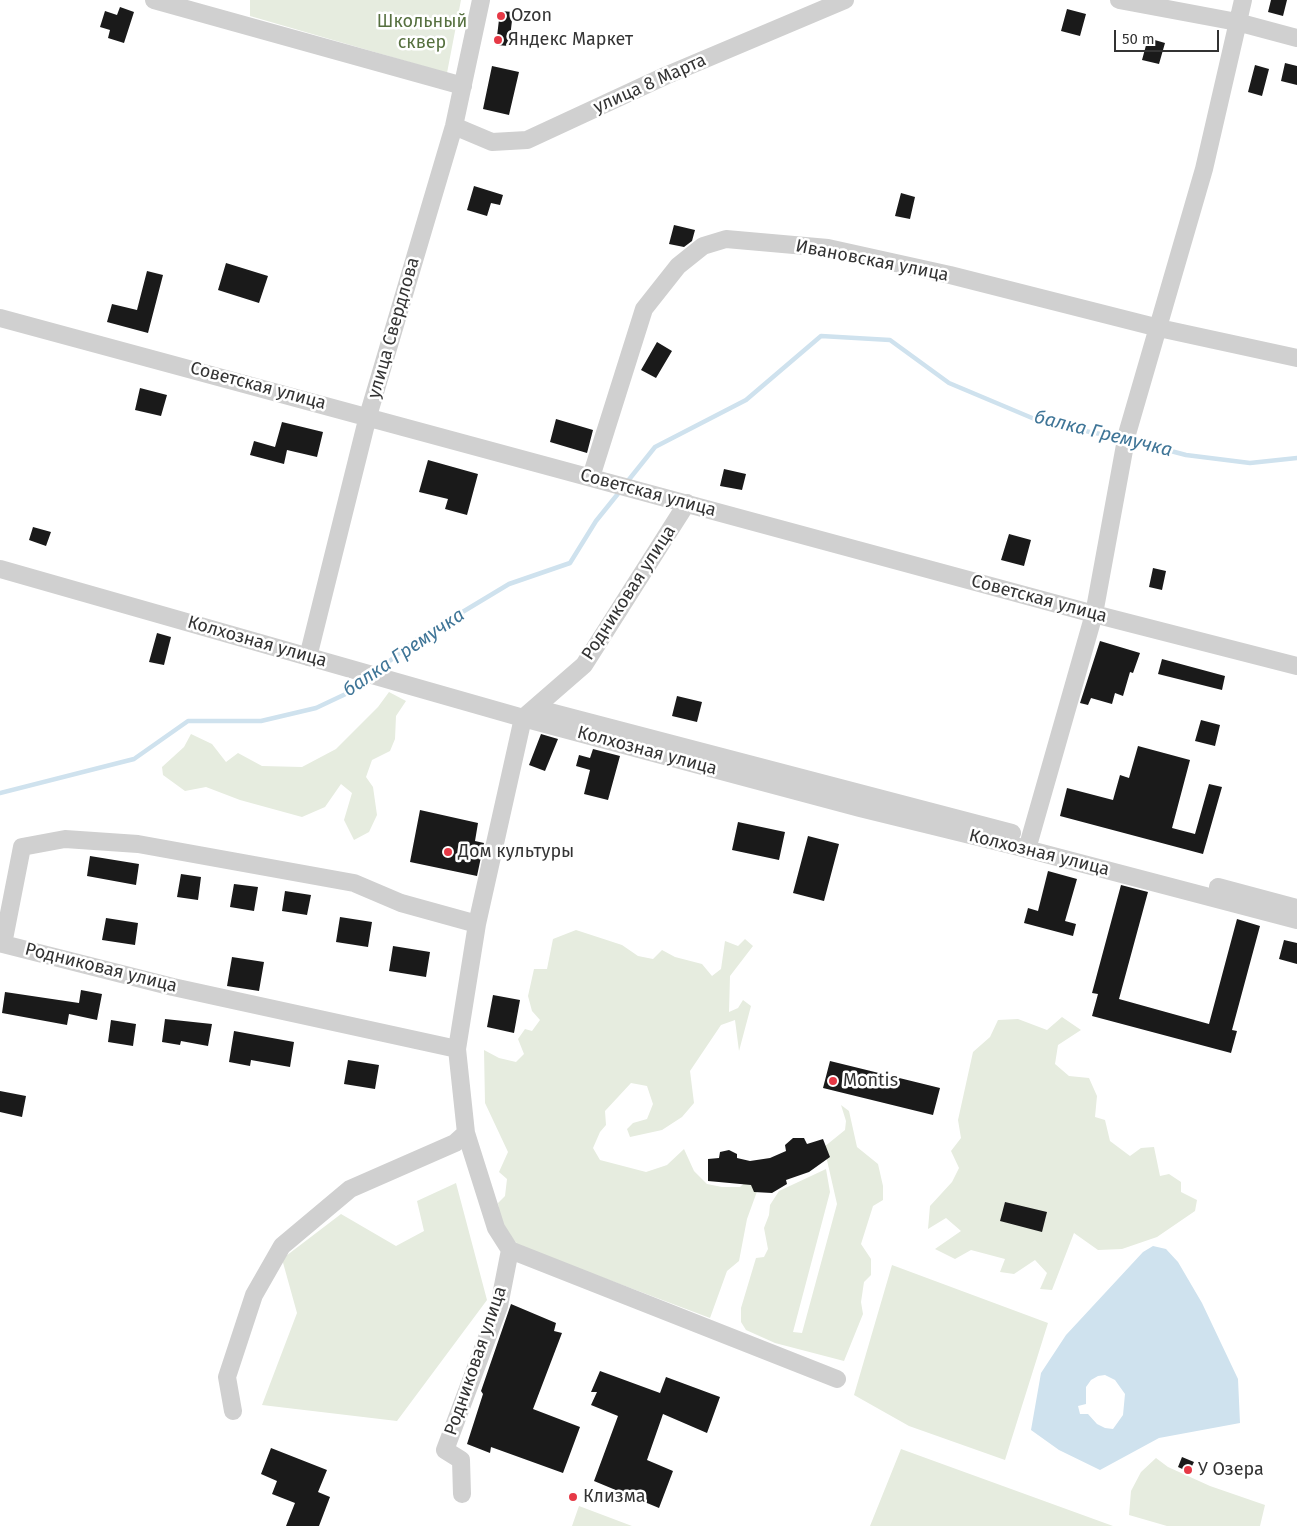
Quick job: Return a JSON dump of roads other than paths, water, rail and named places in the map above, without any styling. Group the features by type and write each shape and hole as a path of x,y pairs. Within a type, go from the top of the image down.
{"street":[{"path":"154,0 463,86"},
{"name":"улица Свердлова","path":"308,657 368,416 454,126 481,0"},
{"name":"улица 8 Марта","path":"454,126 492,142 527,140 664,76 845,0"},
{"path":"1119,0 1237,22 1297,38"},
{"path":"1028,843 1094,614 1126,434 1159,328 1204,169 1243,0"},
{"name":"Ивановская улица","path":"591,477 644,309 678,266 703,246 726,239 828,248 950,275 1159,328 1297,358"},
{"name":"Советская улица","path":"0,318 612,482 1094,614 1297,666"},
{"name":"Родниковая улица","path":"527,715 584,665 687,503"},
{"name":"Колхозная улица","path":"0,568 384,679 527,715 860,808 1028,843 1297,908"},
{"path":"527,715 477,924 458,1049 466,1133 496,1228 510,1250 837,1379"},
{"name":"Родниковая улица","path":"458,1049 173,987 3,944 22,847 65,839 138,844 354,883 401,903 477,924"},
{"name":"Колхозная улица","path":"1028,843 1297,920"},
{"path":"233,1410 227,1377 254,1295 282,1246 350,1189 455,1142 466,1133"},
{"name":"Родниковая улица","path":"462,1494 461,1460 445,1450 499,1306 510,1250"}],"water":[{"path":"1153,1246 1166,1249 1178,1262 1202,1303 1238,1379 1240,1423 1159,1438 1100,1470 1059,1450 1031,1430 1041,1373 1066,1335 1143,1252","holes":["1105,1375 1115,1380 1125,1394 1123,1415 1113,1429 1097,1424 1088,1414 1080,1414 1078,1406 1086,1404 1086,1387 1091,1380"]}],"waterway":[{"name":"балка Гремучка","path":"627,482 655,447 746,400 821,336 890,340 949,383 1044,423 1121,438"},
{"name":"балка Гремучка","path":"1129,440 1186,455 1250,463 1297,458"},
{"name":"балка Гремучка","path":"377,671 416,640 509,584 570,563 596,521 621,490"},
{"name":"балка Гремучка","path":"0,793 134,759 188,721 261,721 316,708 352,691 366,679"}],"place":[{"name":"Ozon","path":"501,16"},
{"name":"Яндекс Маркет","path":"498,40"},
{"name":"Дом культуры","path":"448,852"},
{"name":"Montis","path":"833,1081"},
{"name":"У Озера","path":"1188,1470"},
{"name":"Клизма","path":"573,1497"}],"park label":[{"name":"Школьный сквер","path":"422,32"}]}
